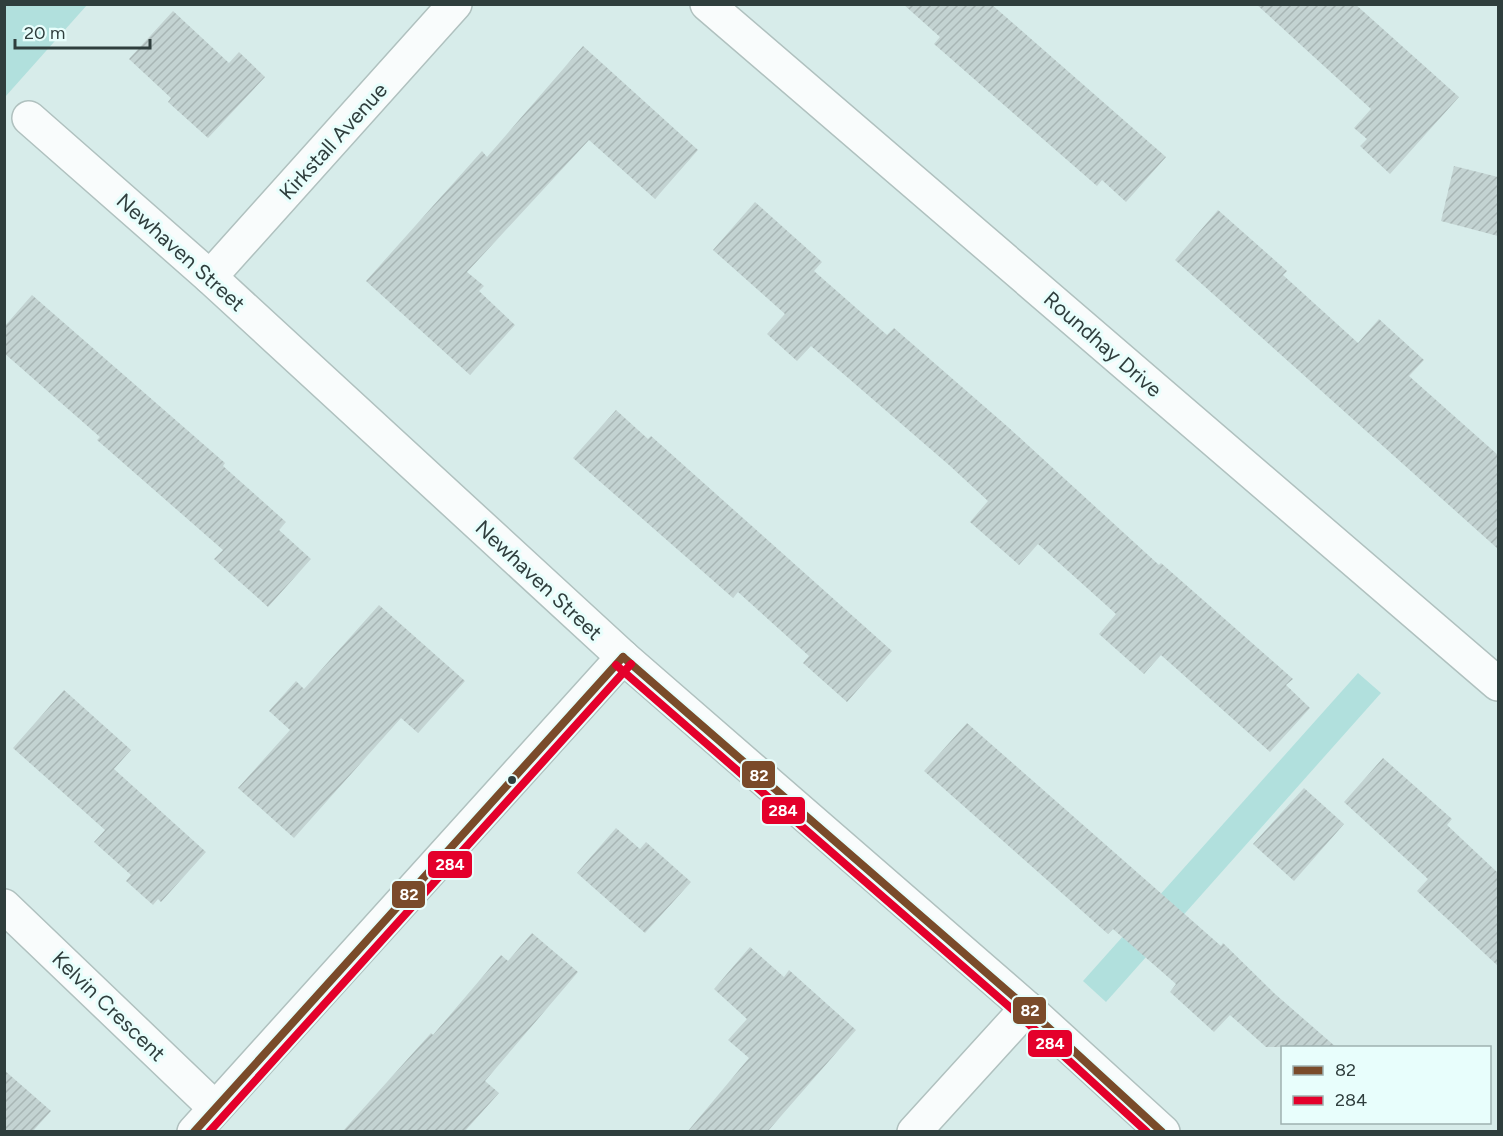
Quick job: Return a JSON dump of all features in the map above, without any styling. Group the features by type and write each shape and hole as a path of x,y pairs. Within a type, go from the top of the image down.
{"street":[{"name":"Kirkstall Avenue","path":"210,277 455,4"},
{"name":"Roundhay Drive","path":"707,4 1498,684"},
{"name":"Newhaven Street","path":"29,118 210,277 624,657 1027,1008 1163,1131"},
{"path":"204,1119 624,657"},
{"name":"Kelvin Crescent","path":"4,906 204,1119"},
{"path":"914,1131 1027,1008"}],"shaded area":[{"path":"4,5 87,5 5,97"},
{"path":"1358,673 1381,693 1106,1002 1083,981"}],"building":[{"path":"903,4 991,4 1166,157 1126,202 1102,180 1097,186 934,44 940,37"},
{"path":"1256,4 1355,4 1459,97 1390,174 1360,146 1367,139 1354,128 1371,109"},
{"path":"173,11 229,63 239,52 265,77 208,138 168,102 171,98 129,59"},
{"path":"583,46 698,150 655,199 589,140 467,272 484,286 479,291 515,325 470,375 366,281 482,151 487,157"},
{"path":"1454,166 1498,177 1498,236 1441,221"},
{"path":"755,202 822,262 814,271 887,335 894,328 1008,427 1159,565 1161,563 1293,679 1286,685 1310,708 1270,752 1161,655 1144,674 1099,634 1116,614 1038,544 1019,565 970,522 988,501 949,465 811,346 797,361 767,334 785,314 713,250"},
{"path":"1218,210 1287,271 1283,275 1358,343 1379,319 1424,360 1409,376 1498,455 1498,549 1175,260"},
{"path":"32,295 225,463 223,466 286,522 279,530 311,559 268,607 214,559 223,550 97,440 100,437 4,353 4,327"},
{"path":"616,410 648,439 651,436 892,651 847,702 803,663 809,656 738,592 733,598 573,458"},
{"path":"379,605 465,681 418,733 401,718 294,838 238,788 290,730 269,711 296,681 304,689"},
{"path":"64,690 131,750 114,769 206,852 161,902 158,899 153,905 126,881 131,875 94,842 105,830 13,748"},
{"path":"967,723 1221,946 1223,943 1275,994 1335,1046 1266,1047 1230,1015 1214,1032 1170,992 1176,984 1113,929 1108,934 924,771"},
{"path":"1383,758 1452,819 1447,825 1498,873 1498,966 1417,891 1428,879 1344,802"},
{"path":"1304,788 1344,824 1294,881 1253,844"},
{"path":"616,828 640,849 646,842 691,882 645,933 577,873"},
{"path":"532,933 578,972 485,1081 499,1093 465,1131 343,1131 431,1033 433,1035 501,955 508,961"},
{"path":"750,947 784,977 789,970 856,1030 768,1131 688,1131 749,1058 728,1040 747,1019 714,989"},
{"path":"4,1070 51,1111 33,1131 4,1131"}],"transit line":[{"name":"82","path":"623,657 1027,1008 1162,1132"},
{"name":"82","path":"194,1132 623,657"},
{"name":"284","path":"209,1132 631,664"},
{"name":"284","path":"616,665 1020,1016 1147,1132"}]}
